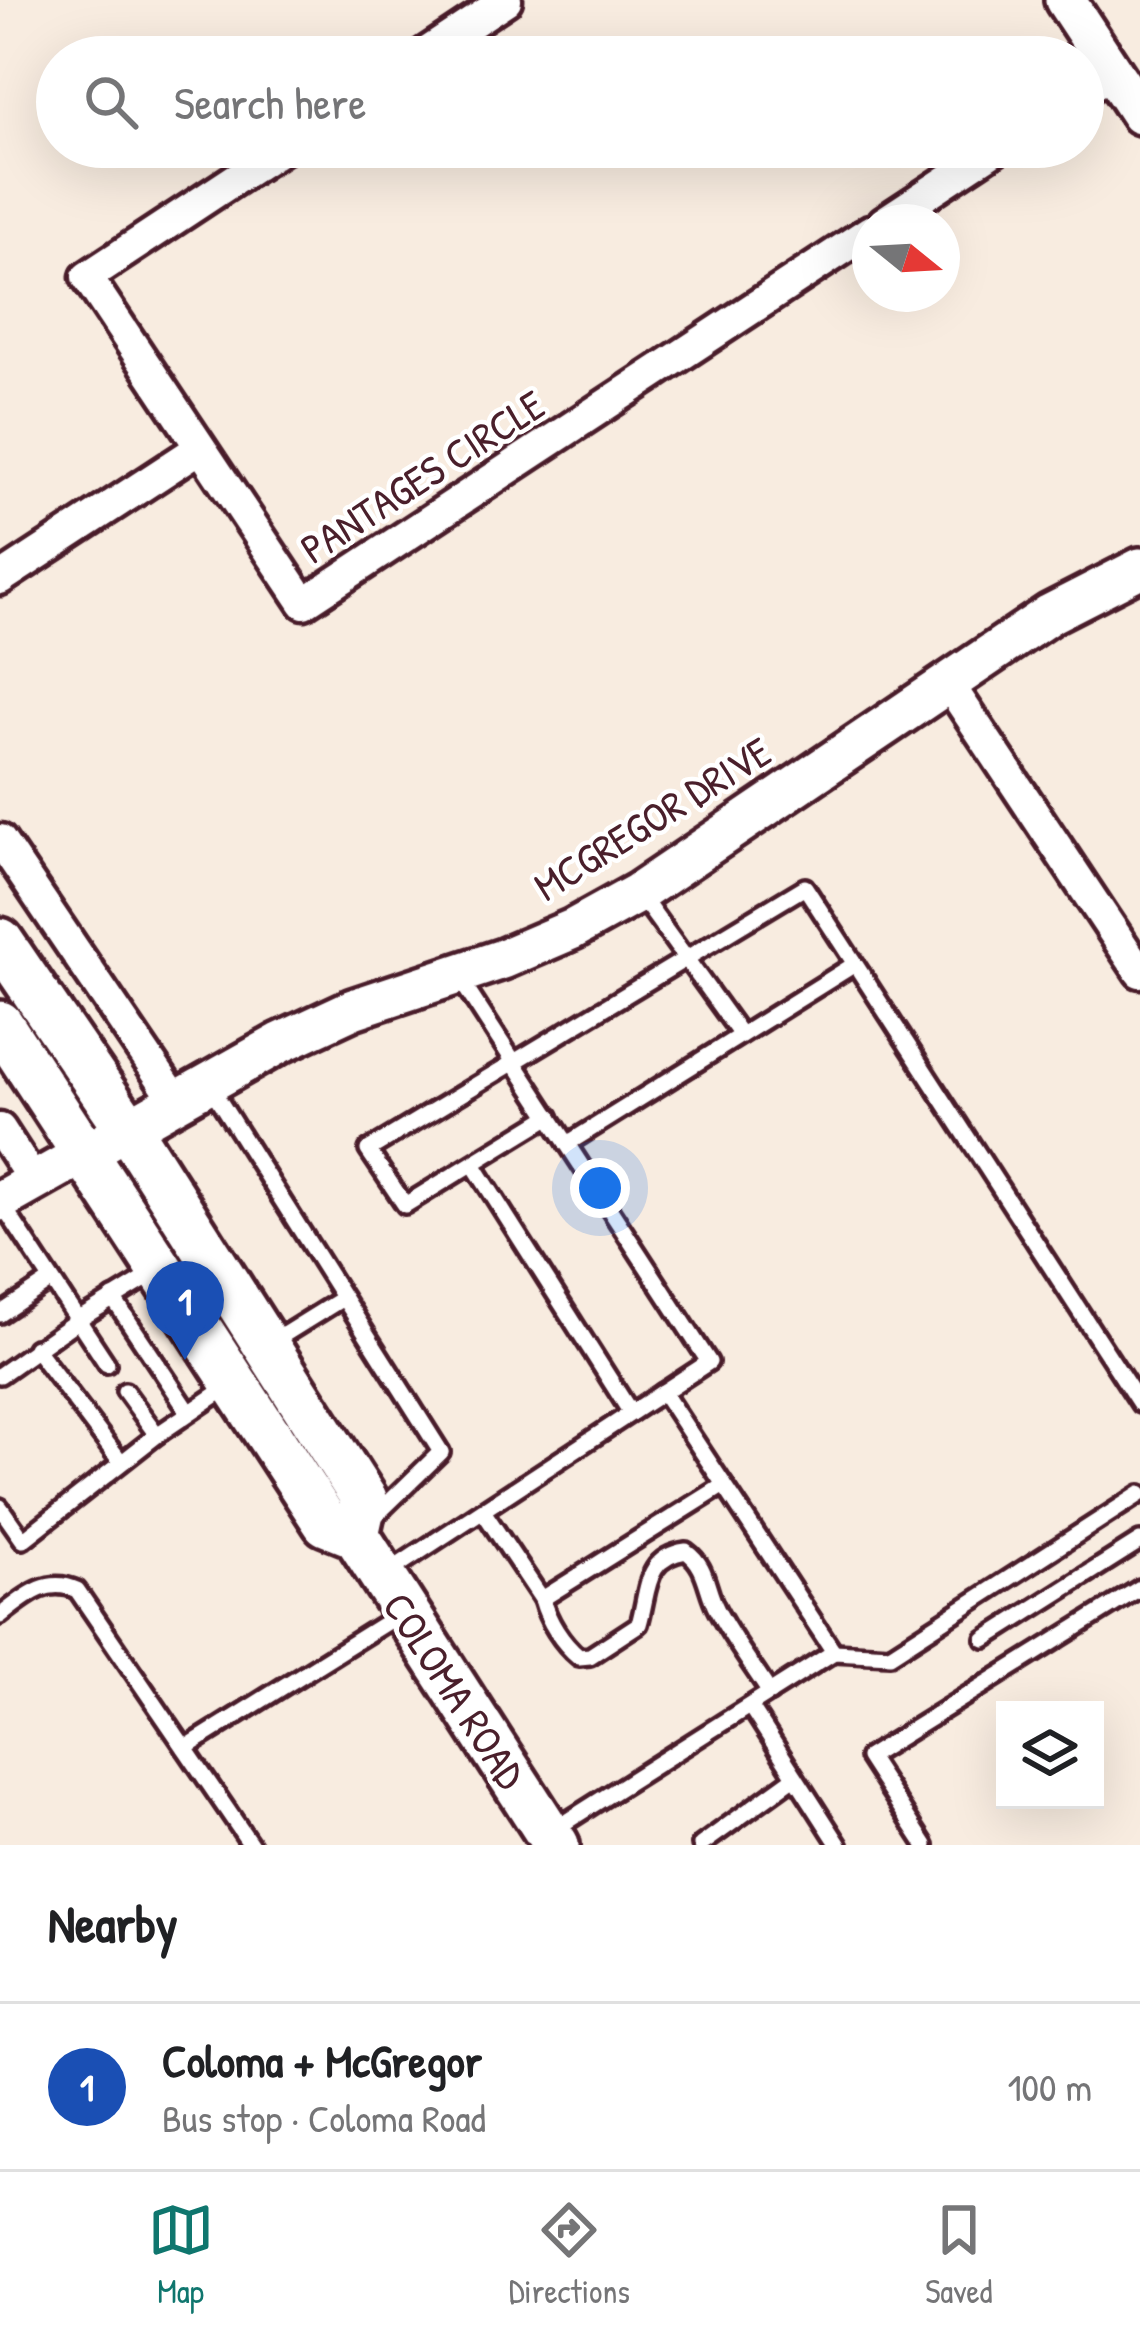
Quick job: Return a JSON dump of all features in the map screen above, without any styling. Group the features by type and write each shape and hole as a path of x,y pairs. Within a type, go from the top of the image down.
{"main road":[{"name":"COLOMA ROAD","path":"0,941 129,1130 364,1499 356,1535"},
{"name":"COLOMA ROAD","path":"0,1024 326,1523 356,1535 552,1839"}],"street":[{"path":"452,36 506,0"},
{"path":"1065,0 1080,36"},
{"path":"1104,86 1140,115"},
{"name":"PANTAGES CIRCLE","path":"252,168 87,277 304,603 852,243"},
{"path":"911,204 966,168"},
{"path":"0,578 200,448"},
{"name":"MCGREGOR DRIVE","path":"11,1194 280,1043 353,1009 503,959 573,929 638,893 1050,614 1140,568"},
{"path":"948,683 1140,972"},
{"path":"0,840 193,1093"},
{"path":"0,1129 11,1194"}],"lane":[{"path":"550,1117 405,1205 368,1150 805,887 1140,1404"},
{"path":"638,893 741,1035"},
{"path":"567,1144 855,964"},
{"path":"184,1748 392,1594 483,1510 709,1362 457,973"},
{"path":"193,1093 343,1298 441,1452 356,1535"},
{"path":"473,1164 631,1413"},
{"path":"11,1194 51,1280 107,1364"},
{"path":"0,1375 78,1319 159,1271"},
{"path":"0,1315 51,1280"},
{"path":"113,1298 189,1412"},
{"path":"266,1346 343,1298"},
{"path":"35,1348 121,1462"},
{"path":"0,1507 23,1540 157,1435 235,1382"},
{"path":"125,1391 157,1435"},
{"path":"663,1392 834,1652"},
{"path":"542,1599 724,1485"},
{"path":"552,1839 834,1652 890,1654 1140,1494"},
{"path":"483,1510 542,1599 546,1616 580,1657 639,1624 650,1573 671,1553 686,1551 697,1559 715,1607 770,1693"},
{"path":"985,1639 1140,1541"},
{"path":"0,1616 49,1584 62,1583 77,1590 250,1845"},
{"path":"925,1845 868,1757 1140,1588"},
{"path":"749,1706 839,1845"},
{"path":"701,1845 795,1777"}],"place":[{"name":"Coloma + McGregor","path":"185,1360"}]}
